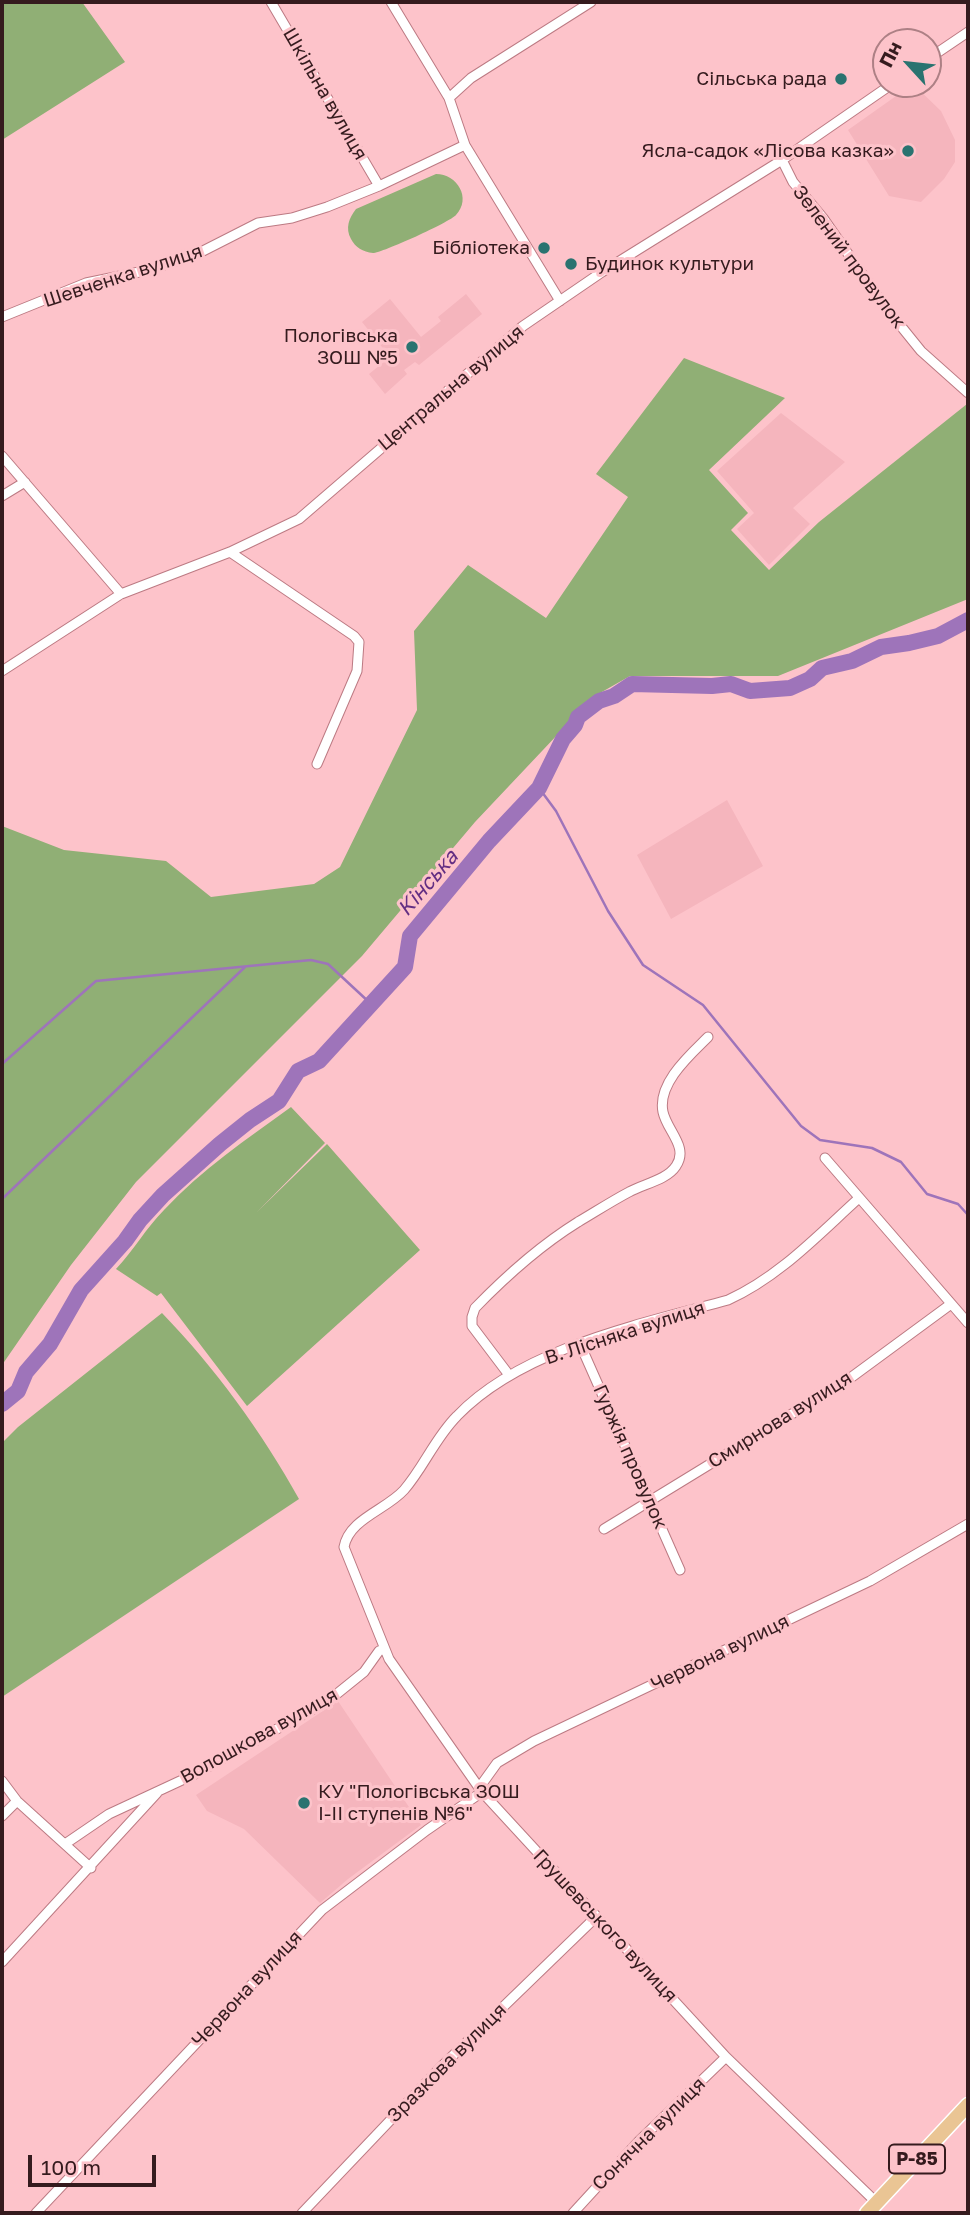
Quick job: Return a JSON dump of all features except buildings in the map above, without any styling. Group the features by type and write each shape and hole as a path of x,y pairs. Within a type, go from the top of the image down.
{"main road":[{"name":"Р-85","path":"872,2208 968,2105"}],"street":[{"name":"Шкільна вулиця","path":"271,2 379,186"},
{"path":"391,2 449,98 465,145 560,301"},
{"path":"449,98 471,78 590,2"},
{"path":"942,50 968,32"},
{"name":"Центральна вулиця","path":"2,671 121,594 230,552 299,519 523,326 782,160 872,98"},
{"name":"Шевченка вулиця","path":"2,317 86,283 149,270 199,253 258,223 292,218 327,207 379,186 465,145"},
{"name":"Зелений провулок","path":"782,160 793,183 823,218 883,304 921,351 968,393"},
{"path":"2,456 121,594"},
{"path":"2,496 25,482"},
{"path":"230,552 359,642 357,671 317,764"},
{"path":"509,1375 472,1326 475,1308 522,1264 575,1224 632,1190 672,1171 681,1154 663,1111 668,1086 675,1069 708,1037"},
{"path":"825,1158 968,1323"},
{"name":"В. Лісняка вулиця","path":"345,1539 351,1531 403,1491 456,1416 509,1375 580,1344 747,1292 778,1270 859,1198"},
{"name":"Смирнова вулиця","path":"604,1529 849,1379 951,1304"},
{"name":"Гуржія провулок","path":"580,1344 680,1570"},
{"name":"Червона вулиця","path":"36,2213 321,1910 481,1790 497,1763 534,1741 870,1581 968,1524"},
{"name":"Грушевського вулиця","path":"345,1539 345,1555 383,1648 481,1790 726,2057 872,2208"},
{"name":"Волошкова вулиця","path":"65,1844 109,1814 195,1774 328,1701 356,1679 383,1648"},
{"path":"2,1781 17,1801 91,1868"},
{"name":"Волошкова вулиця","path":"2,1962 160,1790"},
{"path":"2,1816 17,1801"},
{"name":"Зразкова вулиця","path":"302,2213 440,2068 596,1917"},
{"name":"Сонячна вулиця","path":"573,2213 639,2141 726,2057"}],"shaded area":[{"name":"Ясла-садок «Лісова казка»","path":"893,98 928,98 941,111 955,140 955,162 944,179 921,202 889,196 848,130"},
{"name":"Пологівська ЗОШ №5","path":"466,294 482,314 419,365 415,362 404,370 407,374 385,394 369,374 390,357 362,322 390,299 421,337 441,321 438,317"},
{"path":"781,413 845,462 793,508 810,524 769,565 737,529 754,513 717,471"},
{"path":"727,800 763,866 671,919 637,855"},
{"name":"КУ \"Пологівська ЗОШ І-ІІ ступенів №6\"","path":"338,1701 421,1825 320,1903 244,1829 207,1811 196,1795"}],"green space":[{"path":"2,2 82,2 125,62 2,140"},
{"path":"436,174 450,178 460,188 463,201 456,215 379,252 366,252 355,244 349,235 348,227 356,209"},
{"path":"684,358 785,398 709,470 748,513 731,530 769,570 819,522 967,404 968,599 778,676 630,676 593,697 475,822 362,956 136,1182 71,1265 2,1365 2,826 64,850 166,861 211,897 314,884 340,867 417,710 414,631 468,565 546,618 628,497 596,474"},
{"path":"291,1107 325,1143 257,1212 327,1144 420,1250 247,1406 161,1293 157,1296 116,1269 178,1195"},
{"path":"162,1313 201,1356 236,1401 299,1499 2,1697 2,1443 18,1427"}],"waterway":[{"name":"Кінська","path":"2,1404 18,1391 26,1372 50,1344 81,1290 163,1195 220,1144 279,1101 298,1071 319,1061 405,967 410,936 489,841 539,788 563,739 578,717 599,701 614,696 632,684 731,684 750,691 790,688 810,679 822,668 852,661 881,647 938,636 968,620"},
{"path":"539,788 556,811 608,911 643,965 703,1005 801,1126 820,1140 872,1148 901,1162 927,1194 958,1204 968,1215"},
{"path":"2,1064 96,981 311,960 328,964 370,1003"},
{"path":"2,1199 245,967"}],"place":[{"name":"Сільська рада","path":"841,79"},
{"name":"Ясла-садок «Лісова казка»","path":"908,151"},
{"name":"Бібліотека","path":"544,248"},
{"name":"Будинок культури","path":"571,264"},
{"name":"Пологівська ЗОШ №5","path":"412,347"},
{"name":"КУ \"Пологівська ЗОШ І-ІІ ступенів №6\"","path":"304,1803"}]}
